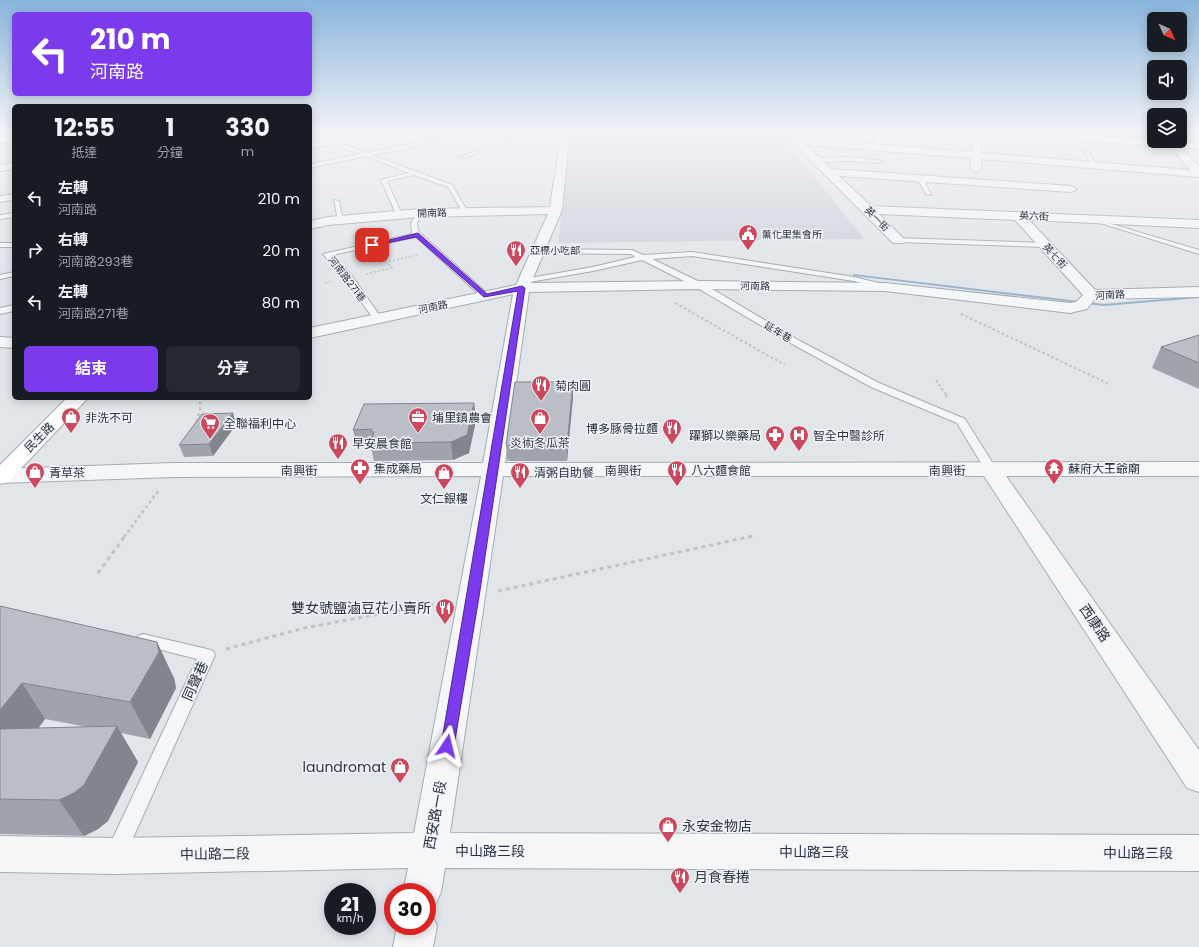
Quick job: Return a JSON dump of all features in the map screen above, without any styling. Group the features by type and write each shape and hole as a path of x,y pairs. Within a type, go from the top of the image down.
{"street":[{"name":"西安路一段","path":"424,883 473,597 523,285 556,210 559,177"},
{"name":"英一街","path":"834,177 898,240"},
{"path":"908,177 1073,193 1068,177"},
{"path":"976,177 976,183"},
{"path":"0,199 12,197"},
{"name":"開南路","path":"312,225 341,220 420,213 556,210"},
{"name":"英六街","path":"868,210 1018,216 1085,216 1199,224"},
{"name":"英七街","path":"1018,216 1091,295"},
{"name":"河南路","path":"312,333 486,296 523,285 885,287 1055,307 1081,306 1091,295 1199,292"},
{"path":"0,342 12,343"},
{"name":"民生路","path":"0,477 76,400"},
{"name":"南興街","path":"0,477 173,470 492,471 1199,469"},
{"name":"西康路","path":"991,470 1199,776"},
{"name":"中山路三段","path":"429,850 1199,853"},
{"name":"中山路二段","path":"0,854 115,856 429,850"},
{"path":"413,947 415,935"}],"lane":[{"path":"396,177 384,180 399,215"},
{"path":"426,177 450,186 465,212"},
{"path":"920,178 929,194"},
{"path":"336,201 341,220"},
{"path":"420,213 414,223 414,232 486,296"},
{"path":"0,217 12,215"},
{"path":"1085,216 1199,252"},
{"name":"河南路271巷","path":"378,319 349,278 327,254 418,235"},
{"path":"898,240 1045,245"},
{"path":"0,245 12,245"},
{"name":"延年巷","path":"537,251 632,252 699,285 797,343 875,385 961,421 991,470"},
{"path":"523,285 642,257 692,254 854,279 885,287"},
{"path":"0,277 12,274"},
{"path":"0,311 12,308"},
{"name":"同聲巷","path":"115,856 207,655 130,637"}],"path":[{"path":"325,283 393,268 386,262 436,251"},
{"path":"645,286 785,365"},
{"path":"959,313 1109,384"},
{"path":"196,424 201,405 199,400"},
{"path":"98,573 173,470"},
{"path":"207,655 304,628 473,597 753,536"}],"shaded area":[{"path":"566,177 815,177 864,239 558,243"}],"building":[{"path":"1199,335 1199,363 1161,347"},
{"path":"515,382 573,382 567,446 508,446 506,444"},
{"path":"474,403 467,435 451,442 370,443 374,432 371,432 372,429 353,430 364,404"},
{"path":"233,413 209,444 179,445 202,414"},
{"path":"0,606 157,642 159,652 130,702 22,683 0,710"},
{"path":"117,726 84,785 74,793 59,800 0,799 0,729"}],"waterway":[{"path":"855,275 1104,305 1199,297"}],"place":[{"name":"薰化里集會所","path":"748,251"},
{"name":"亞標小吃部","path":"516,267"},
{"name":"菊肉圓","path":"541,402"},
{"name":"非洗不可","path":"71,434"},
{"name":"埔里鎮農會","path":"418,434"},
{"name":"炎術冬瓜茶","path":"540,435"},
{"name":"全聯福利中心","path":"210,440"},
{"name":"博多豚骨拉麵","path":"672,445"},
{"name":"躍獅以樂藥局","path":"775,452"},
{"name":"智全中醫診所","path":"799,452"},
{"name":"早安晨食館","path":"338,460"},
{"name":"集成藥局","path":"360,485"},
{"name":"蘇府大王爺廟","path":"1054,485"},
{"name":"八六麵食館","path":"677,487"},
{"name":"青草茶","path":"35,489"},
{"name":"清粥自助餐","path":"520,489"},
{"name":"文仁銀樓","path":"444,490"},
{"name":"雙女號鹽滷豆花小賣所","path":"445,625"},
{"name":"laundromat","path":"400,784"},
{"name":"永安金物店","path":"668,843"},
{"name":"月食春捲","path":"680,894"}],"route":[{"path":"372,245 418,235 486,296 522,288 473,597 447,746"}]}
